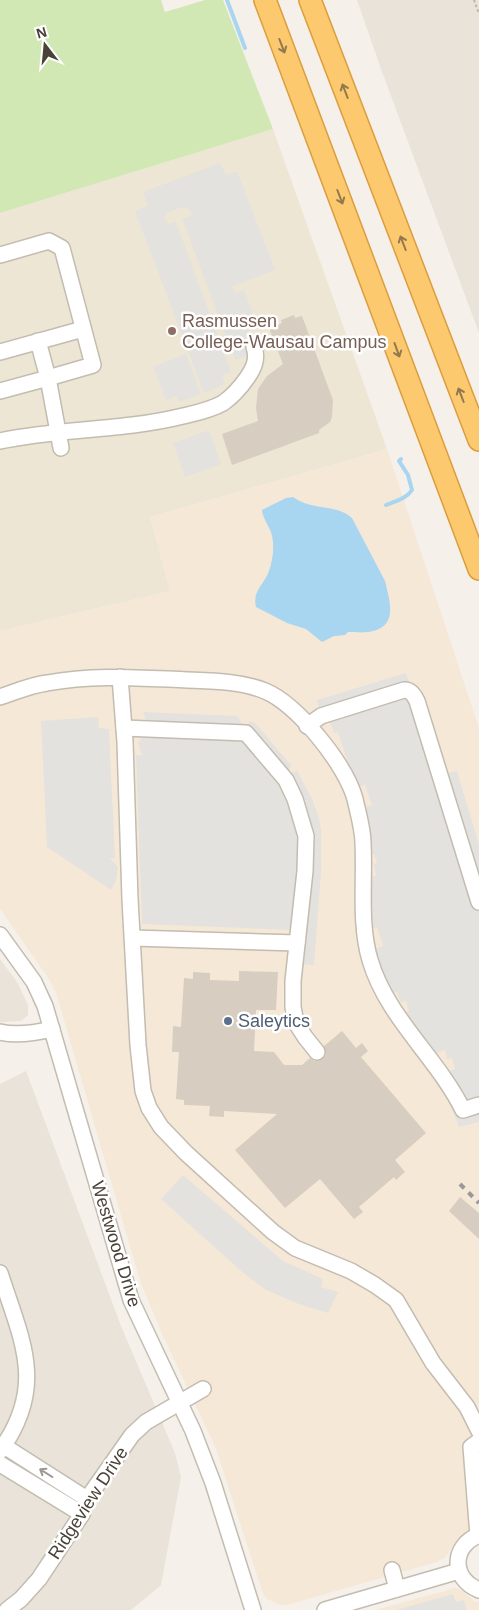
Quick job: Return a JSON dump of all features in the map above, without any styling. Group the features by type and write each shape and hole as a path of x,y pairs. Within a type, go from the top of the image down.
{"highway":[{"path":"310,0 479,440"},
{"path":"267,1 479,569"}],"street":[{"path":"0,255 49,241 62,248 94,365 0,391"},
{"path":"0,352 83,329"},
{"path":"38,341 48,378 61,448"},
{"path":"0,441 58,432 143,425 199,412 222,404 237,392 253,369 257,354 254,347"},
{"path":"0,697 46,683 101,676 120,676 213,681 251,686 266,691 292,708 336,759 354,797 363,841 365,929 369,959 381,991 455,1094 463,1110 479,1105"},
{"path":"120,676 138,1045 143,1091 149,1108 161,1127 186,1153 259,1220 294,1248 351,1271 396,1300 434,1363 467,1407 479,1431"},
{"path":"307,726 321,716 404,690 409,690 413,694 417,700 479,902"},
{"path":"124,728 246,733 286,780 295,799 306,836 305,872 293,981 294,1017 305,1037 317,1052"},
{"name":"Westwood Drive","path":"0,936 34,982 45,1006 131,1300 180,1402 213,1483 253,1610"},
{"path":"133,938 297,943"},
{"path":"0,1032 10,1034 52,1029"},
{"path":"0,1274 26,1353 27,1377 27,1393 20,1416 2,1448 87,1499"},
{"name":"Ridgeview Drive","path":"7,1610 39,1579 82,1514 87,1499 132,1435 146,1422 203,1388"},
{"path":"479,1440 471,1448 478,1535 463,1546 459,1553 458,1562 459,1571 466,1583 479,1590"},
{"path":"0,1464 82,1514"},
{"path":"392,1570 397,1589"},
{"path":"325,1610 459,1571"}],"path":[{"path":"474,0 479,14"}],"shaded area":[{"path":"357,0 479,0 479,333 381,69"},
{"name":"Rasmussen College-Wausau Campus","path":"273,129 387,449 150,517 170,591 0,631 0,213"},
{"path":"220,163 226,175 237,171 275,270 232,288 236,293 244,290 256,322 247,325 246,328 263,340 267,350 235,360 182,219 192,214 186,207 167,213 164,217 168,224 176,222 231,372 222,375 225,384 204,393 135,211 148,206 143,192"},
{"path":"186,354 201,394 179,402 176,396 166,400 153,367"},
{"path":"209,430 221,464 185,477 173,443"},
{"path":"387,449 479,728 479,1526 463,1533 446,1557 437,1562 287,1605 280,1605 267,1599 263,1594 216,1449 141,1284 56,993 49,979 0,909 0,631 170,591 150,517"},
{"path":"406,673 410,684 417,686 424,695 447,773 457,771 479,845 479,1122 459,1127 447,1094 434,1075 455,1069 452,1058 447,1059 445,1050 436,1053 403,1013 409,1011 406,1001 400,1002 397,992 391,994 380,971 375,949 383,946 377,927 373,928 371,877 376,876 374,864 377,863 374,854 370,854 364,808 372,805 365,785 356,787 338,732 334,733 330,722 319,710 317,700"},
{"path":"143,712 237,716 245,728 250,721 256,724 291,765 288,776 297,770 312,799 321,830 321,873 314,965 288,964 291,930 142,924 136,755 142,755 138,743 145,733 146,721"},
{"path":"98,717 99,728 109,729 115,858 110,858 118,867 116,880 111,890 47,847 41,721"},
{"path":"0,959 17,982 28,1005 28,1015 21,1021 0,1022"},
{"path":"26,1071 121,1326 175,1453 181,1477 161,1585 131,1610 0,1610 0,1084"},
{"path":"183,1175 283,1261 323,1279 321,1287 338,1292 328,1313 301,1305 266,1290 241,1271 161,1199"},
{"path":"455,1588 463,1591 474,1601 479,1602 479,1610 375,1610"},
{"path":"453,1594 456,1602 464,1600 467,1610 396,1610"}],"green space":[{"path":"0,0 161,0 165,12 205,0 223,0 273,129 0,213"}],"water":[{"path":"293,497 301,502 339,510 352,518 385,581 389,597 390,613 388,620 378,630 348,632 345,635 334,636 322,642 306,629 287,623 256,607 257,592 269,571 273,552 271,532 264,519 262,510 286,498"}],"building":[{"path":"294,315 295,318 302,316 333,400 330,422 319,430 319,433 232,465 222,434 258,421 256,408 258,389 267,376 283,364 269,328 282,323 281,320"},
{"path":"239,971 278,972 276,1010 256,1010 254,1051 274,1052 284,1065 302,1065 310,1058 314,1061 319,1061 326,1055 324,1046 342,1031 356,1048 362,1043 368,1051 361,1057 426,1133 395,1160 405,1172 396,1180 394,1177 359,1207 363,1212 354,1219 320,1179 285,1208 235,1150 277,1114 224,1111 224,1117 209,1116 210,1106 184,1105 184,1100 176,1099 179,1052 172,1052 173,1026 181,1027 184,978 193,979 193,972 210,973 210,980 239,981"},
{"path":"460,1197 479,1213 479,1239 449,1211"}],"waterway":[{"path":"227,0 245,48"},
{"path":"386,505 404,498 412,490 408,475 399,461 401,459"}],"railway":[{"path":"460,1184 479,1203"}],"place":[{"name":"Rasmussen College-Wausau Campus","path":"172,331"},
{"name":"Saleytics","path":"228,1021"}]}
